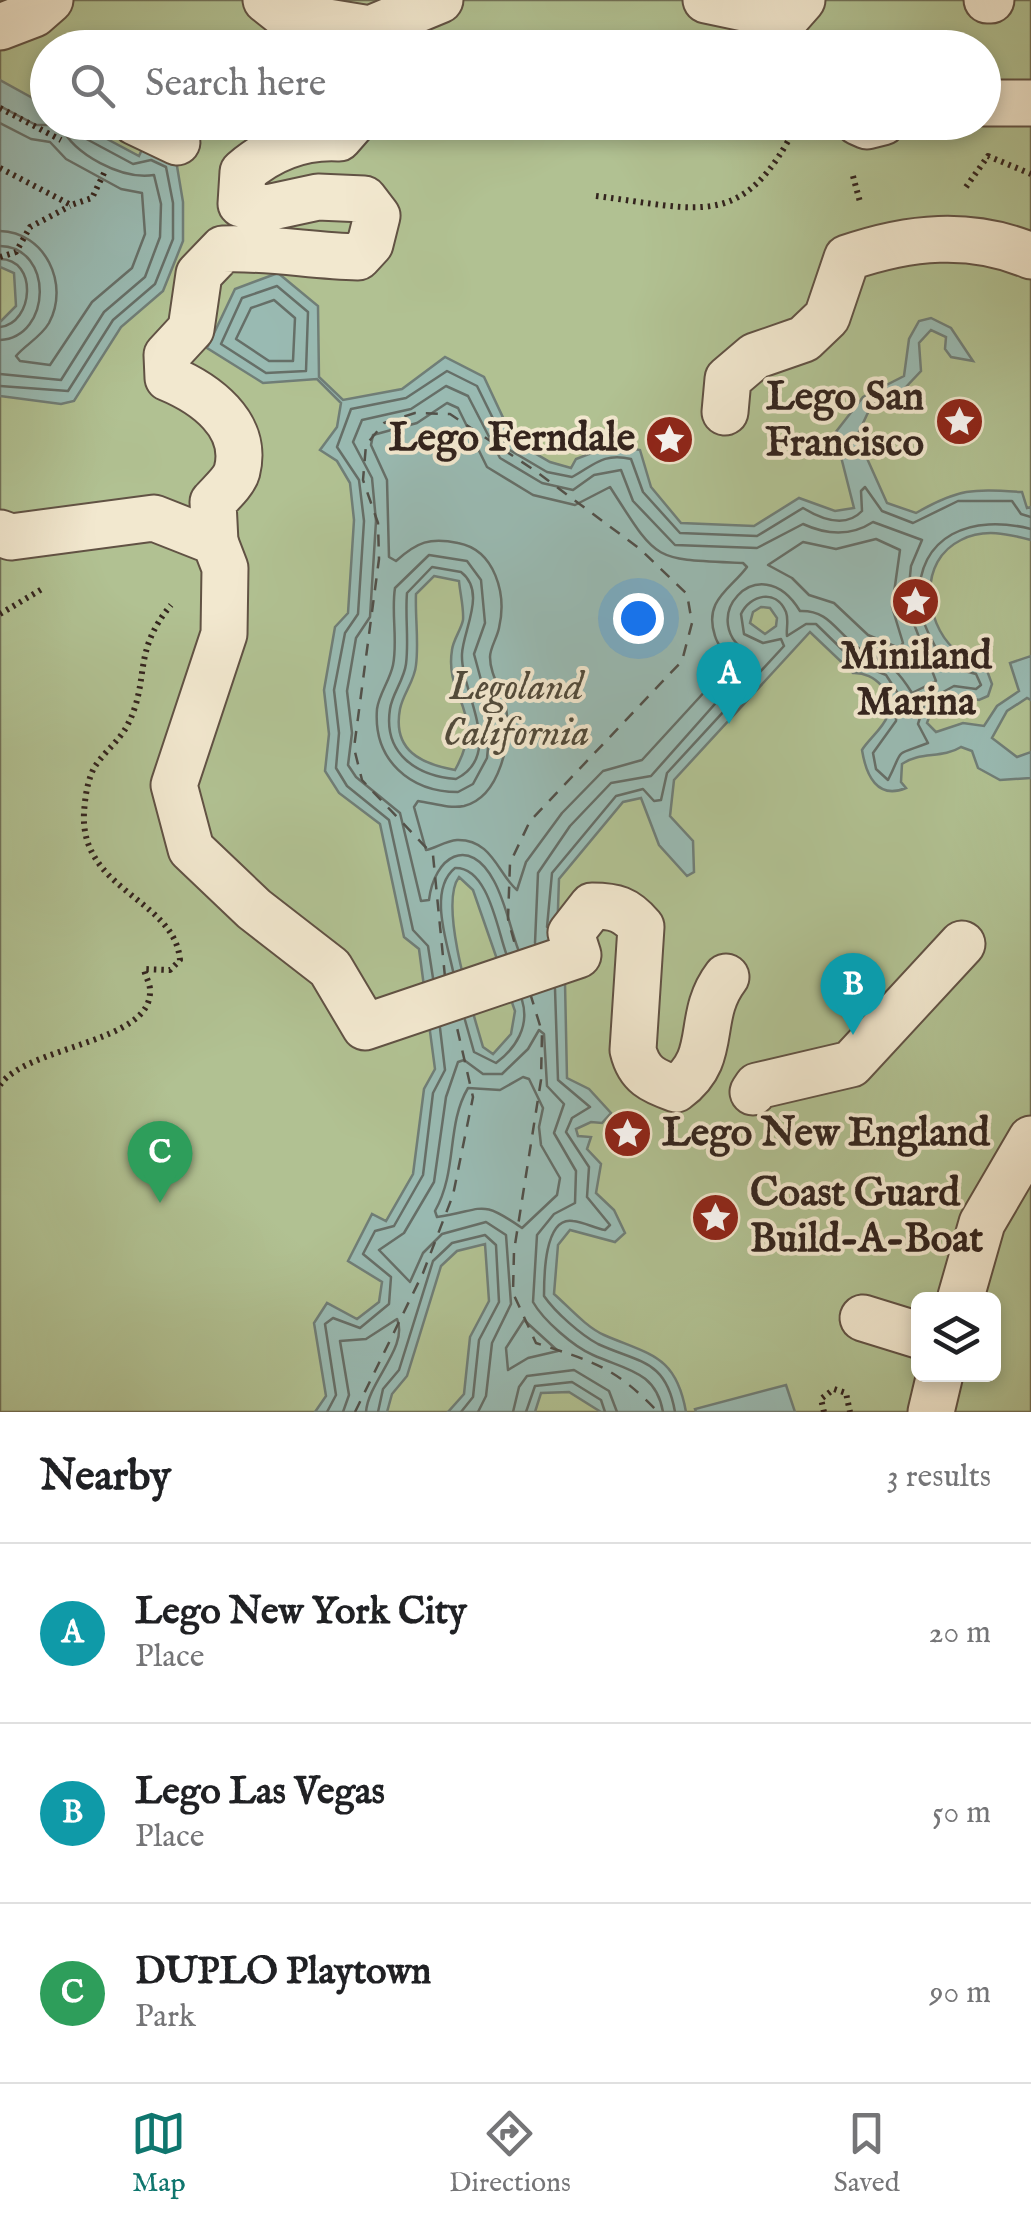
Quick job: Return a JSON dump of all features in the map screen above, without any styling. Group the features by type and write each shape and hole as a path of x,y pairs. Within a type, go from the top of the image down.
{"street":[{"path":"3,27 34,14 50,0"},
{"path":"280,16 370,29 440,0"},
{"path":"706,0 778,20"},
{"path":"3,27 30,40"},
{"path":"1001,103 1031,104"},
{"path":"173,140 177,142"},
{"path":"301,140 262,155 242,172 241,204 267,208 318,197 364,198 377,216 370,244 358,258 271,247 223,249 199,274 191,329 168,355 168,378 198,391 220,409 237,450 237,474 212,502 220,555 224,634 174,785 192,848 254,910 330,968 365,1027 584,953 572,933 592,906 628,912 641,926 633,1050 637,1067 653,1080 676,1089 694,1076 705,1050 710,999 726,977"},
{"path":"725,412 728,379 755,356 804,339 826,317 846,258 877,248 945,237 1002,244 1031,256"},
{"path":"0,533 11,537 154,518 220,555"},
{"path":"753,1092 758,1086 851,1064 962,944"},
{"path":"962,1292 982,1223 1031,1138"},
{"path":"862,1318 911,1333"},
{"path":"932,1412 938,1382"}],"path":[{"path":"0,108 30,124"},
{"path":"596,196 705,210 736,200 770,176 789,140"},
{"path":"0,168 71,205"},
{"path":"0,258 16,252 30,227 92,198 105,171"},
{"path":"0,1085 6,1076 51,1053 90,1042 139,1018 150,992 144,968 170,970 180,960 172,931 94,860 84,826 85,796 94,769 127,726 149,631 220,555"},
{"path":"824,1412 821,1399 834,1390 846,1393 850,1412"}],"green space":[{"name":"Legoland California","path":"0,0 1031,0 1031,1412 0,1412"}],"water":[{"path":"0,80 30,97 30,140 109,140 139,156 144,145 176,160 183,202 183,241 163,291 121,327 74,401 61,404 0,396 0,322 16,306 14,273 0,267"},
{"path":"278,273 318,306 319,377 343,400 402,389 445,357 484,377 514,441 550,462 571,468 576,459 612,445 640,450 651,487 681,523 754,526 799,498 835,511 854,508 835,433 863,397 904,376 909,339 919,321 931,318 951,328 973,361 951,357 945,349 946,337 931,330 919,343 921,371 904,389 872,404 857,436 887,503 916,513 956,495 991,490 1022,492 1027,508 1031,507 1031,540 1005,534 978,534 961,540 938,562 930,592 936,623 954,649 952,659 985,665 992,684 988,696 979,700 956,695 932,709 927,723 936,732 963,723 984,726 997,706 1019,691 1010,663 1031,656 1031,700 1027,698 1007,711 992,738 1017,757 1031,752 1031,778 1000,780 978,768 972,751 961,747 909,760 902,764 901,782 906,788 880,788 866,768 862,750 887,717 886,693 876,680 853,673 810,632 674,780 670,816 693,841 694,872 687,876 659,845 641,798 623,802 559,879 557,938 565,983 567,1078 589,1089 611,1113 602,1123 591,1122 576,1129 578,1136 591,1137 587,1149 601,1164 596,1193 614,1210 625,1233 615,1242 570,1230 558,1245 554,1294 597,1331 648,1353 668,1368 686,1412 601,1412 569,1392 541,1393 535,1412 448,1412 464,1394 470,1337 489,1301 485,1244 457,1251 441,1266 407,1376 392,1394 387,1412 315,1412 326,1396 314,1323 327,1303 357,1319 379,1302 382,1282 348,1261 372,1214 386,1221 413,1174 424,1089 435,1069 419,949 404,937 380,824 339,793 325,771 329,734 324,690 335,627 348,613 354,520 350,483 337,461 320,450 337,427 341,403 317,379 263,383 207,348 235,289","holes":["434,576 459,581 463,620 453,646 451,667 467,733 455,770 421,759 405,745 401,735 400,709 416,665 416,594","761,607 770,608 777,618 776,626 765,634 750,623 753,612","459,877 473,890 515,1011 511,1034 493,1054 483,1047 465,985 452,910"]},
{"path":"786,1385 795,1412 695,1409"}],"ferry route":[{"path":"445,977 433,855 362,780 354,748 379,559 378,523 363,480 366,445 384,423 415,413 450,414 534,470 640,549 687,594 692,623 682,661 530,821 510,863 508,919 517,952"},
{"path":"530,993 542,1032 541,1080 514,1251 513,1293 536,1343 616,1375 658,1412"},
{"path":"355,1412 423,1273 453,1195 473,1097 455,1019"}],"place":[{"name":"Lego San Francisco","path":"959,421"},
{"name":"Lego Ferndale","path":"670,439"},
{"name":"Miniland Marina","path":"916,602"},
{"name":"Lego New York City","path":"729,724"},
{"name":"Lego Las Vegas","path":"853,1035"},
{"name":"Lego New England","path":"627,1134"},
{"name":"DUPLO Playtown","path":"160,1203"},
{"name":"Coast Guard Build-A-Boat","path":"715,1217"}]}
